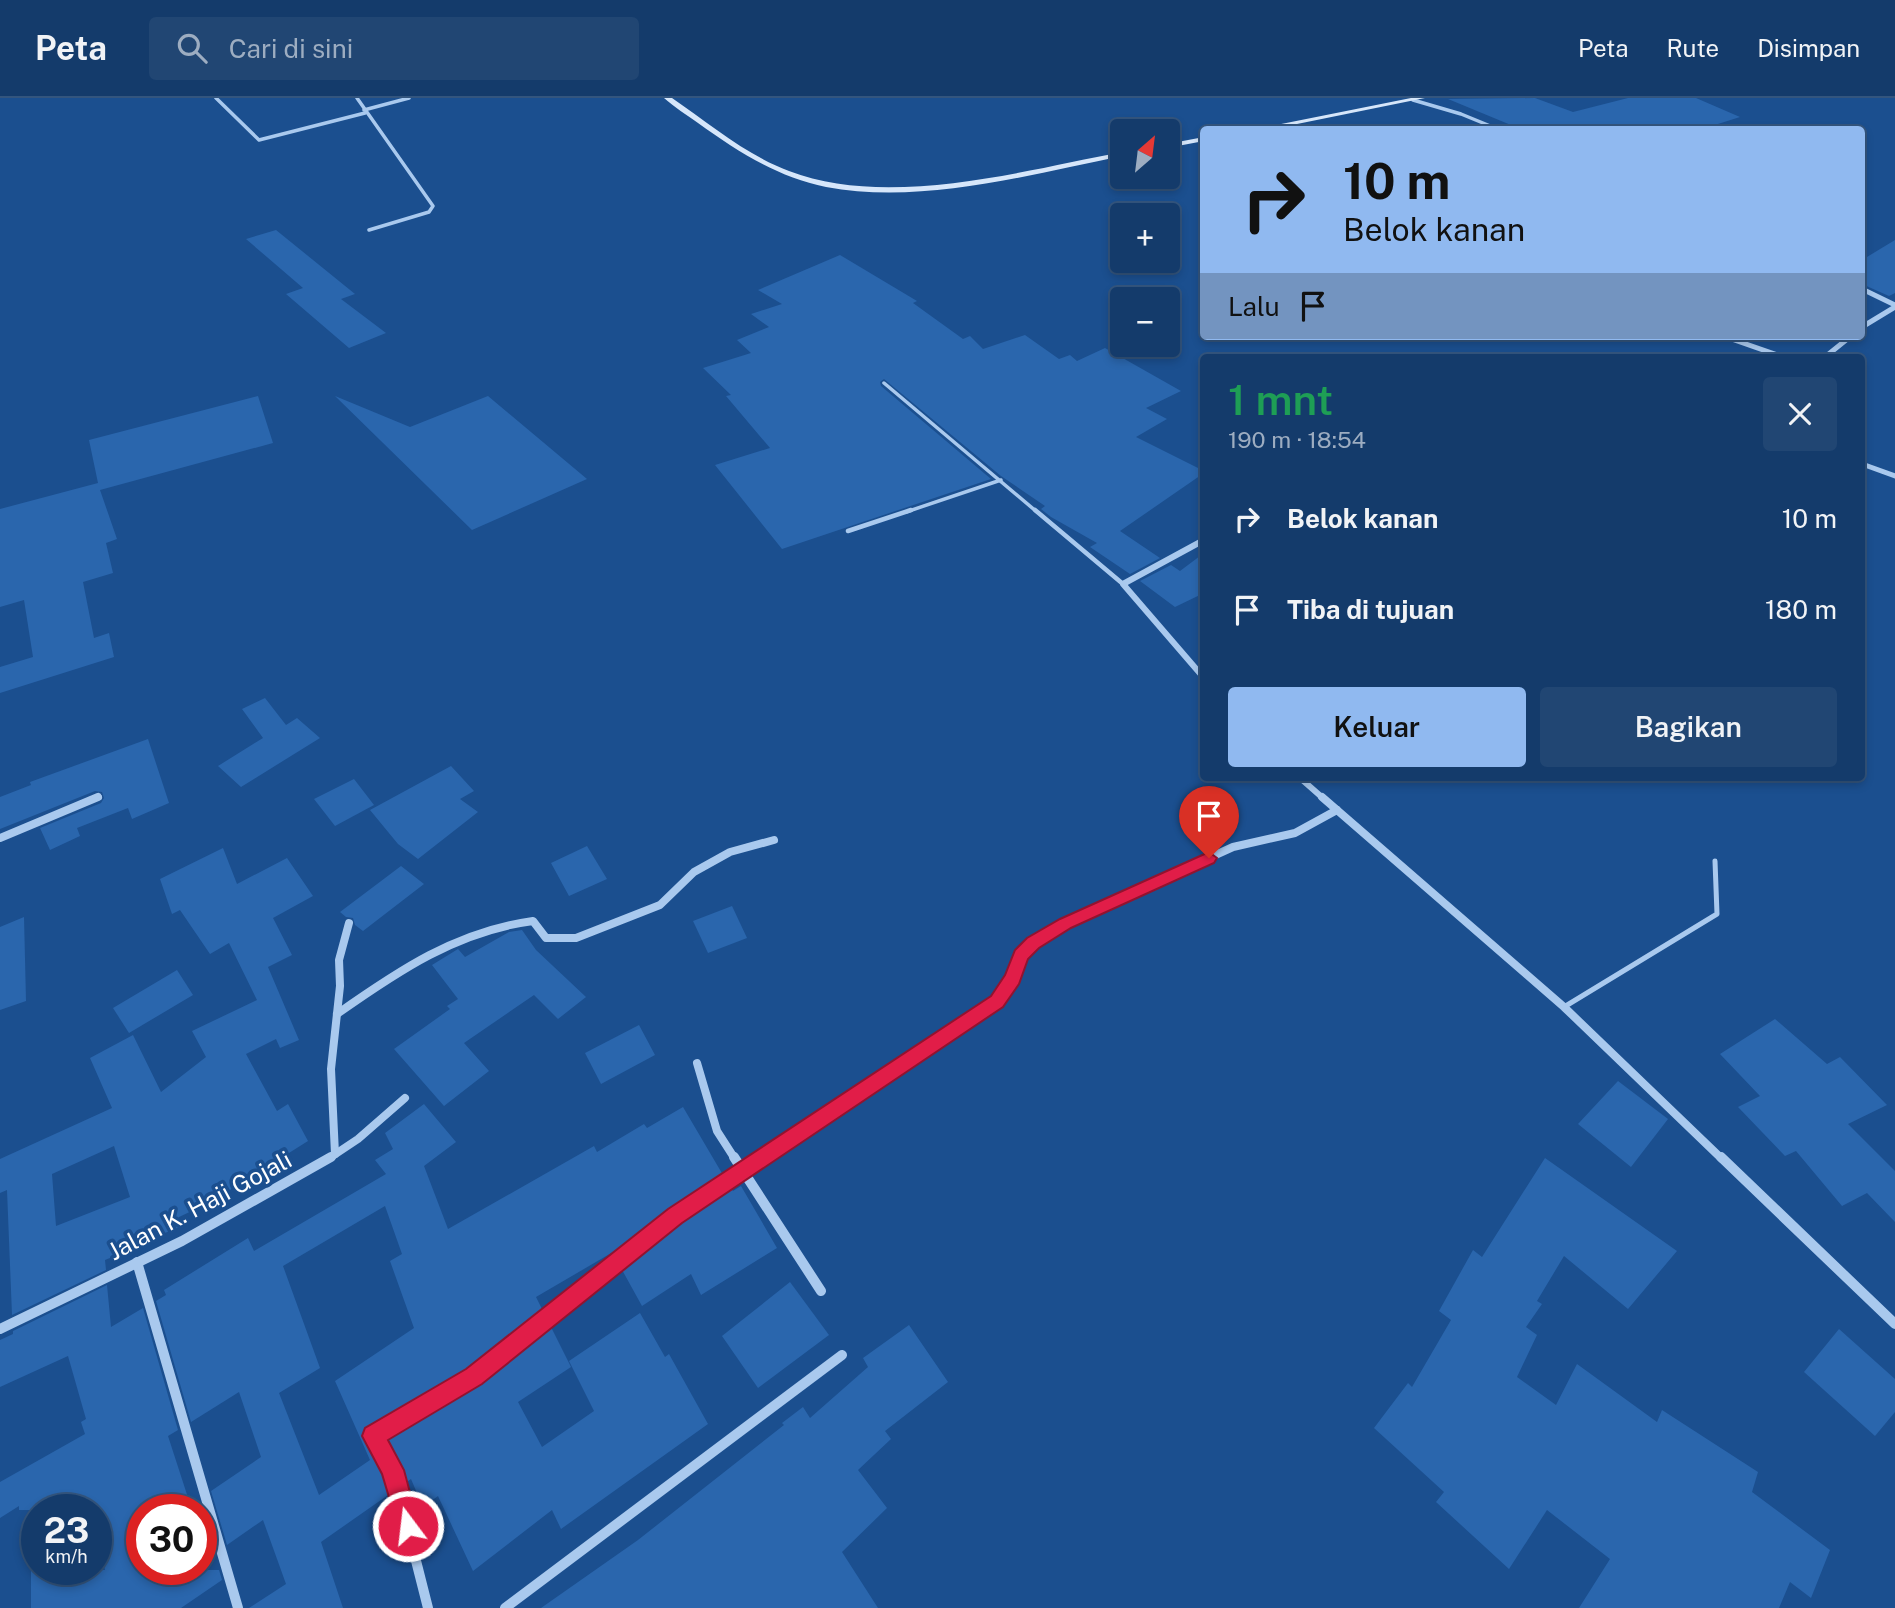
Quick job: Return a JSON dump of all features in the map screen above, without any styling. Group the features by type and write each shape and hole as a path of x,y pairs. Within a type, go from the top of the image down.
{"street":[{"path":"216,98 258,139 409,98"},
{"path":"357,98 433,208 369,230"},
{"path":"667,98 752,158 791,175 826,184 880,188 968,183 1110,156"},
{"path":"1275,126 1422,98"},
{"path":"1413,100 1490,126"},
{"path":"1180,144 1200,140"},
{"path":"1865,291 1895,306"},
{"path":"1865,325 1895,306"},
{"path":"1734,340 1774,354"},
{"path":"1829,354 1845,340"},
{"path":"1865,465 1895,476"},
{"path":"1200,542 1123,584 1200,674"},
{"path":"1303,781 1564,1007 1895,1324"},
{"path":"0,838 99,797"},
{"path":"428,1608 393,1470 373,1436 474,1376 675,1216 997,1002 1013,979 1021,956 1033,943 1065,923 1233,848 1295,833 1337,810"},
{"path":"337,1014 394,973 473,934 508,922 533,920 546,937 576,938 660,905 674,893 683,880 730,852 774,840"},
{"path":"323,1162 336,1153 331,1090 340,960 349,923"},
{"path":"697,1063 718,1131 821,1291"},
{"name":"Jalan K. Haji Gojali","path":"0,1329 182,1241 323,1162 358,1139 405,1098"},
{"path":"136,1262 237,1608"},
{"path":"505,1608 842,1355"}],"lane":[{"path":"884,383 1123,584"},
{"path":"848,531 1001,480"},
{"path":"1564,1007 1717,914 1715,861"}],"building":[{"path":"1535,98 1573,112 1628,98 1696,98 1740,117 1712,126 1513,126 1448,99"},
{"path":"276,230 355,294 341,299 386,333 349,348 286,294 303,288 246,239"},
{"path":"1895,240 1895,293 1889,296 1865,285 1865,258"},
{"path":"840,255 917,301 913,303 963,339 970,336 983,349 1025,335 1059,359 1070,355 1077,361 1105,348 1110,351 1110,357 1121,357 1181,391 1146,408 1167,419 1136,437 1200,469 1200,476 1120,531 1160,558 1130,574 1090,547 1097,543 1051,517 1041,509 1045,506 1001,476 884,379 880,382 881,386 991,479 782,549 715,465 770,448 726,396 731,395 703,368 751,353 737,340 769,327 751,314 782,304 758,290"},
{"path":"258,396 273,443 100,490 117,539 106,543 113,573 83,582 94,638 109,633 114,657 0,693 0,667 33,657 24,600 0,607 0,509 98,483 89,440"},
{"path":"335,396 410,427 488,396 587,479 472,530"},
{"path":"1200,556 1200,595 1175,607 1140,581 1171,565 1180,571"},
{"path":"265,698 286,725 297,718 320,738 241,787 218,766 263,738 242,709"},
{"path":"148,739 169,803 132,819 128,808 77,828 80,836 50,850 40,828 101,803 104,798 102,792 95,791 0,829 0,797 31,785 30,782"},
{"path":"451,766 474,791 460,799 478,812 418,859 398,844 370,810"},
{"path":"354,779 374,805 335,826 314,799"},
{"path":"587,846 607,879 569,896 551,863"},
{"path":"223,848 237,884 287,858 313,896 273,918 292,955 268,967 299,1040 280,1048 276,1039 246,1054 277,1111 288,1104 308,1141 230,1190 230,1193 179,1217 180,1227 105,1260 106,1270 12,1315 7,1190 0,1193 0,1159 112,1108 90,1058 133,1035 161,1092 206,1057 192,1031 257,1000 229,943 210,954 180,910 172,914 160,879","holes":["114,1146 130,1197 56,1226 52,1174"]},
{"path":"401,866 424,884 363,931 355,925 353,918 340,912"},
{"path":"732,906 747,938 708,953 693,921"},
{"path":"24,917 26,1001 0,1010 0,927"},
{"path":"522,930 536,950 586,997 558,1019 534,995 464,1043 489,1071 444,1106 394,1049 450,1009 447,1006 458,999 432,965 458,949 465,957 509,932"},
{"path":"177,970 193,995 129,1033 113,1008"},
{"path":"1775,1019 1827,1064 1840,1057 1887,1105 1848,1124 1895,1171 1895,1222 1867,1193 1842,1206 1796,1151 1785,1156 1738,1107 1760,1096 1720,1054"},
{"path":"639,1025 655,1055 601,1084 585,1053"},
{"path":"1618,1081 1668,1119 1631,1167 1578,1124"},
{"path":"424,1104 456,1142 424,1166 448,1229 594,1146 597,1152 644,1124 647,1128 683,1107 723,1175 671,1210 614,1255 613,1252 536,1297 543,1311 470,1370 367,1432 366,1439 386,1473 391,1493 321,1542 343,1608 249,1608 286,1584 263,1520 227,1545 217,1511 217,1494 212,1494 211,1491 261,1457 239,1392 191,1422 156,1301 166,1295 164,1290 248,1238 254,1251 386,1174 375,1160 393,1149 385,1133","holes":["385,1206 402,1254 390,1261 414,1328 335,1381 370,1460 319,1495 279,1393 320,1368 283,1266"]},
{"path":"1545,1158 1677,1251 1628,1309 1564,1256 1537,1301 1542,1304 1526,1327 1537,1335 1517,1377 1556,1405 1577,1364 1657,1422 1662,1410 1758,1472 1752,1492 1830,1550 1811,1598 1790,1582 1779,1608 1579,1608 1610,1559 1547,1510 1509,1569 1436,1502 1444,1492 1374,1428 1408,1383 1412,1387 1451,1320 1439,1311 1473,1250 1482,1257"},
{"path":"741,1186 777,1248 701,1295 691,1274 642,1306 621,1268 679,1222 731,1188 733,1191"},
{"path":"790,1282 829,1335 758,1388 722,1336"},
{"path":"107,1285 111,1327 143,1308 178,1430 168,1436 187,1494 126,1494 126,1585 215,1585 181,1608 31,1608 31,1585 112,1585 112,1494 21,1494 21,1510 19,1506 0,1518 0,1482 85,1434 81,1422 86,1419 68,1356 0,1387 0,1340 13,1334 13,1331"},
{"path":"640,1313 665,1357 669,1354 708,1424 561,1529 552,1510 473,1571 438,1496 423,1507 411,1479 404,1484 400,1467 383,1439 478,1382 550,1325 571,1367 518,1402 542,1447 594,1411 569,1361"},
{"path":"909,1325 948,1382 885,1431 891,1439 858,1470 887,1508 842,1552 878,1608 541,1608 638,1540 803,1407 810,1418 868,1367 863,1358"},
{"path":"1839,1329 1895,1379 1895,1412 1875,1436 1804,1372"},
{"path":"217,1570 219,1570 222,1580 217,1583"}],"route":[{"path":"408,1526 393,1470 373,1436 474,1376 675,1216 997,1002 1013,979 1021,956 1033,943 1065,923 1209,858"}]}
